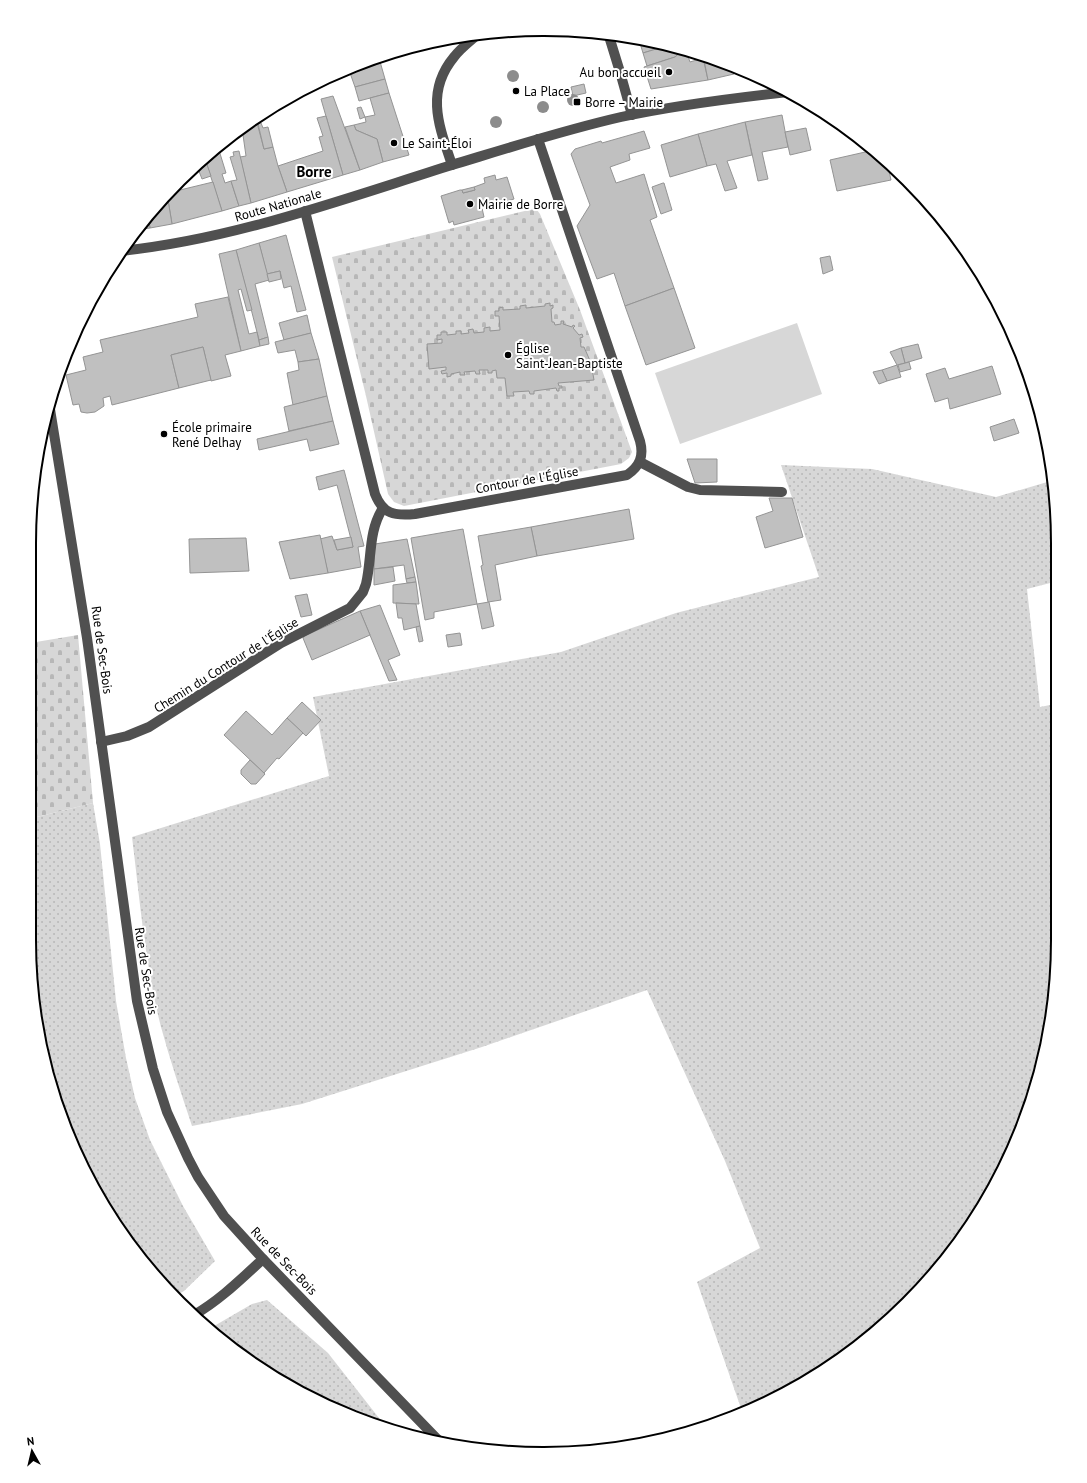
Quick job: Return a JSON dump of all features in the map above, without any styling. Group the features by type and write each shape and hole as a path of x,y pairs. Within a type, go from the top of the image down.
{"street":[{"path":"610,40 632,115"},
{"path":"452,165 439,119 436,93 439,81 445,68 454,56 470,41"},
{"name":"Route Nationale","path":"131,249 199,239 305,211 580,127 632,115 778,93"},
{"path":"538,139 640,441 642,451 640,462 688,487 700,490 782,492"},
{"path":"305,211 375,494 382,508"},
{"name":"Rue de Sec-Bois","path":"51,419 87,638 132,971 141,1020 153,1069 167,1112 188,1158 224,1216 263,1259 434,1435"},
{"name":"Contour de l'Église","path":"382,508 397,514 415,514 621,476 632,472 640,462"},
{"name":"Chemin du Contour de l'Église","path":"101,742 127,736 149,727 281,643 350,608 357,600 366,584 373,530 382,508"},
{"path":"199,1312 231,1289 263,1259"}],"green space":[{"path":"533,209 537,210 540,214 580,310 632,452 629,458 621,464 404,506 394,502 388,494 332,257"},
{"path":"797,323 822,394 680,444 655,373"},
{"path":"781,465 872,469 996,497 1047,482 1050,510 1051,583 1027,589 1040,707 1051,705 1051,940 1047,1006 1034,1071 1012,1134 999,1164 983,1193 946,1248 925,1274 902,1298 878,1321 852,1342 797,1379 768,1395 741,1407 697,1282 760,1248 725,1161 647,990 482,1047 302,1104 192,1126 168,1052 155,1004 144,933 132,837 329,776 313,697 561,652 676,613 819,577"},
{"path":"78,635 93,803 36,817 36,642"},
{"path":"93,803 100,844 116,1001 135,1098 150,1140 183,1206 215,1261 180,1293 162,1274 141,1248 104,1193 88,1164 75,1134 53,1071 40,1006 37,973 36,817"},
{"path":"267,1300 328,1353 381,1420 319,1395 290,1379 235,1342 215,1326 252,1304"}],"building":[{"path":"641,46 656,49 643,53"},
{"path":"656,49 678,54 675,57 647,66 643,53"},
{"path":"678,54 688,57 690,62 697,60 704,62 708,80 651,89 644,67 675,57"},
{"path":"704,62 734,74 708,80"},
{"path":"380,63 385,79 355,87 351,74"},
{"path":"385,79 389,93 359,101 355,87"},
{"path":"584,84 586,93 573,96 571,87"},
{"path":"389,93 409,155 383,162 377,139 356,130 354,125 366,122 365,117 375,115 370,98"},
{"path":"333,96 360,170 343,175 321,99"},
{"path":"361,107 365,117 360,119 357,108"},
{"path":"782,115 788,147 762,152 768,179 758,181 745,122"},
{"path":"326,116 343,175 287,192 278,166 323,151 319,137 323,136 317,118"},
{"path":"745,122 752,155 727,161 737,188 725,191 716,164 707,166 698,134"},
{"path":"260,123 263,128 268,127 273,147 264,149 258,125"},
{"path":"258,125 264,149 273,147 287,192 251,203 240,157 246,156 243,135"},
{"path":"354,125 356,130 377,139 383,162 360,170 345,127"},
{"path":"806,128 811,150 790,155 785,132"},
{"path":"644,131 650,148 629,154 630,160 610,167 616,183 644,174 657,217 650,220 674,288 625,306 614,273 597,279 577,226 590,205 571,154 575,149"},
{"path":"698,134 707,166 670,177 661,145"},
{"path":"239,151 251,203 239,206 231,181 237,180 230,157 234,156 233,152"},
{"path":"866,152 889,173 891,180 837,191 830,160"},
{"path":"220,153 226,173 222,174 225,183 231,181 239,206 222,211 207,164"},
{"path":"207,164 211,176 202,179 199,171"},
{"name":"Mairie de Borre","path":"495,175 496,180 507,177 514,199 482,208 484,217 454,225 453,221 449,223 441,196 460,190 462,190 463,193 475,190 474,187 485,183 484,178"},
{"path":"213,182 222,211 172,224 168,202 180,190"},
{"path":"663,183 672,210 661,214 652,187"},
{"path":"474,187 475,190 463,193 462,190"},
{"path":"168,202 172,224 150,228 149,225"},
{"path":"286,235 306,310 297,312 291,286 284,288 280,271 267,274 259,243"},
{"path":"259,243 269,280 255,284 268,337 259,340 236,250"},
{"path":"236,250 252,310 247,311 241,289 238,290 249,334 257,332 260,346 241,351 219,254"},
{"path":"830,256 833,270 823,274 820,258"},
{"path":"280,271 281,279 269,282 267,274"},
{"path":"674,288 695,348 646,365 625,306"},
{"path":"228,297 241,351 225,355 231,376 211,381 203,347 171,355 179,388 112,405 110,396 103,398 104,406 95,412 81,412 79,404 73,405 66,375 86,370 83,357 103,352 100,340 198,317 195,304"},
{"name":"Église Saint-Jean-Baptiste","path":"550,303 550,306 553,305 553,308 551,309 552,322 554,322 555,325 561,324 561,321 564,321 563,324 572,327 573,325 575,326 573,328 579,335 582,334 583,337 580,338 581,347 584,347 591,363 594,380 558,383 559,386 562,386 562,388 559,388 559,391 557,391 556,388 534,391 534,394 530,394 529,391 513,392 514,396 507,396 505,378 497,378 496,370 492,371 492,373 488,373 488,370 479,370 480,374 476,374 475,371 464,372 465,375 460,375 460,372 451,374 451,376 447,377 447,373 442,374 441,371 446,370 446,367 429,369 427,344 442,343 442,339 437,340 437,335 441,335 441,332 447,332 447,335 456,334 456,331 461,331 461,334 469,333 468,330 473,329 474,333 484,332 484,328 490,327 490,331 500,330 499,316 495,316 495,311 499,311 499,308 503,307 503,310 520,309 520,306 526,305 526,308 545,306 545,304"},
{"path":"307,315 311,333 284,340 279,323"},
{"path":"311,333 319,359 298,362 295,350 278,353 275,342"},
{"path":"268,337 269,344 260,346 259,340"},
{"path":"918,344 922,358 905,363 901,348"},
{"path":"203,347 211,380 179,388 171,355"},
{"path":"901,348 905,363 897,365 890,352"},
{"path":"319,359 327,396 293,405 287,373 299,370 298,362"},
{"path":"909,362 911,369 900,372 898,365"},
{"path":"897,365 901,377 887,381 882,370"},
{"path":"992,366 1001,394 950,409 948,398 935,402 926,374 945,368 949,379"},
{"path":"882,370 887,381 879,384 873,372"},
{"path":"327,396 333,421 289,431 284,407"},
{"path":"1014,419 1019,433 994,441 990,427"},
{"path":"333,421 339,444 310,451 307,439 259,450 257,439"},
{"path":"687,459 717,459 717,482 695,483"},
{"path":"344,470 364,546 358,547 361,567 328,573 320,539 332,536 337,550 353,547 337,485 319,490 316,477"},
{"path":"769,498 792,498 803,537 765,548 756,517 773,511"},
{"path":"629,509 634,539 537,556 531,527"},
{"path":"531,527 537,556 495,565 501,600 488,602 481,566 483,565 478,536"},
{"path":"463,529 477,604 434,612 434,618 425,620 411,538"},
{"path":"320,535 328,573 290,579 279,542"},
{"path":"351,537 353,547 337,550 334,540"},
{"path":"246,538 249,571 190,573 189,539"},
{"path":"407,539 415,577 406,579 404,565 374,569 375,544"},
{"path":"393,567 395,581 374,585 374,569"},
{"path":"415,577 416,582 407,583 406,579"},
{"path":"416,582 419,604 393,603 393,585"},
{"path":"307,594 312,615 301,617 295,596"},
{"path":"489,602 494,626 482,629 477,604"},
{"path":"396,603 416,604 420,626 404,630 402,618 398,618"},
{"path":"380,605 400,655 388,660 397,680 389,681 360,611"},
{"path":"360,611 370,635 312,660 303,638 304,636"},
{"path":"420,626 423,641 419,642 416,627"},
{"path":"460,633 462,645 448,647 446,635"},
{"path":"302,702 321,720 306,736 287,718"},
{"path":"246,711 272,735 287,718 303,733 264,773 224,735"},
{"path":"250,760 265,774 256,784 251,784 241,774 241,770"}],"place":[{"name":"Au bon accueil","path":"669,72"},
{"name":"La Place","path":"516,91"},
{"name":"Borre – Mairie","path":"577,102"},
{"name":"Le Saint-Éloi","path":"394,143"},
{"name":"Mairie de Borre","path":"470,204"},
{"name":"Église Saint-Jean-Baptiste","path":"508,355"},
{"name":"École primaire René Delhay","path":"164,434"}],"district":[{"name":"Borre","path":"314,171"}]}
